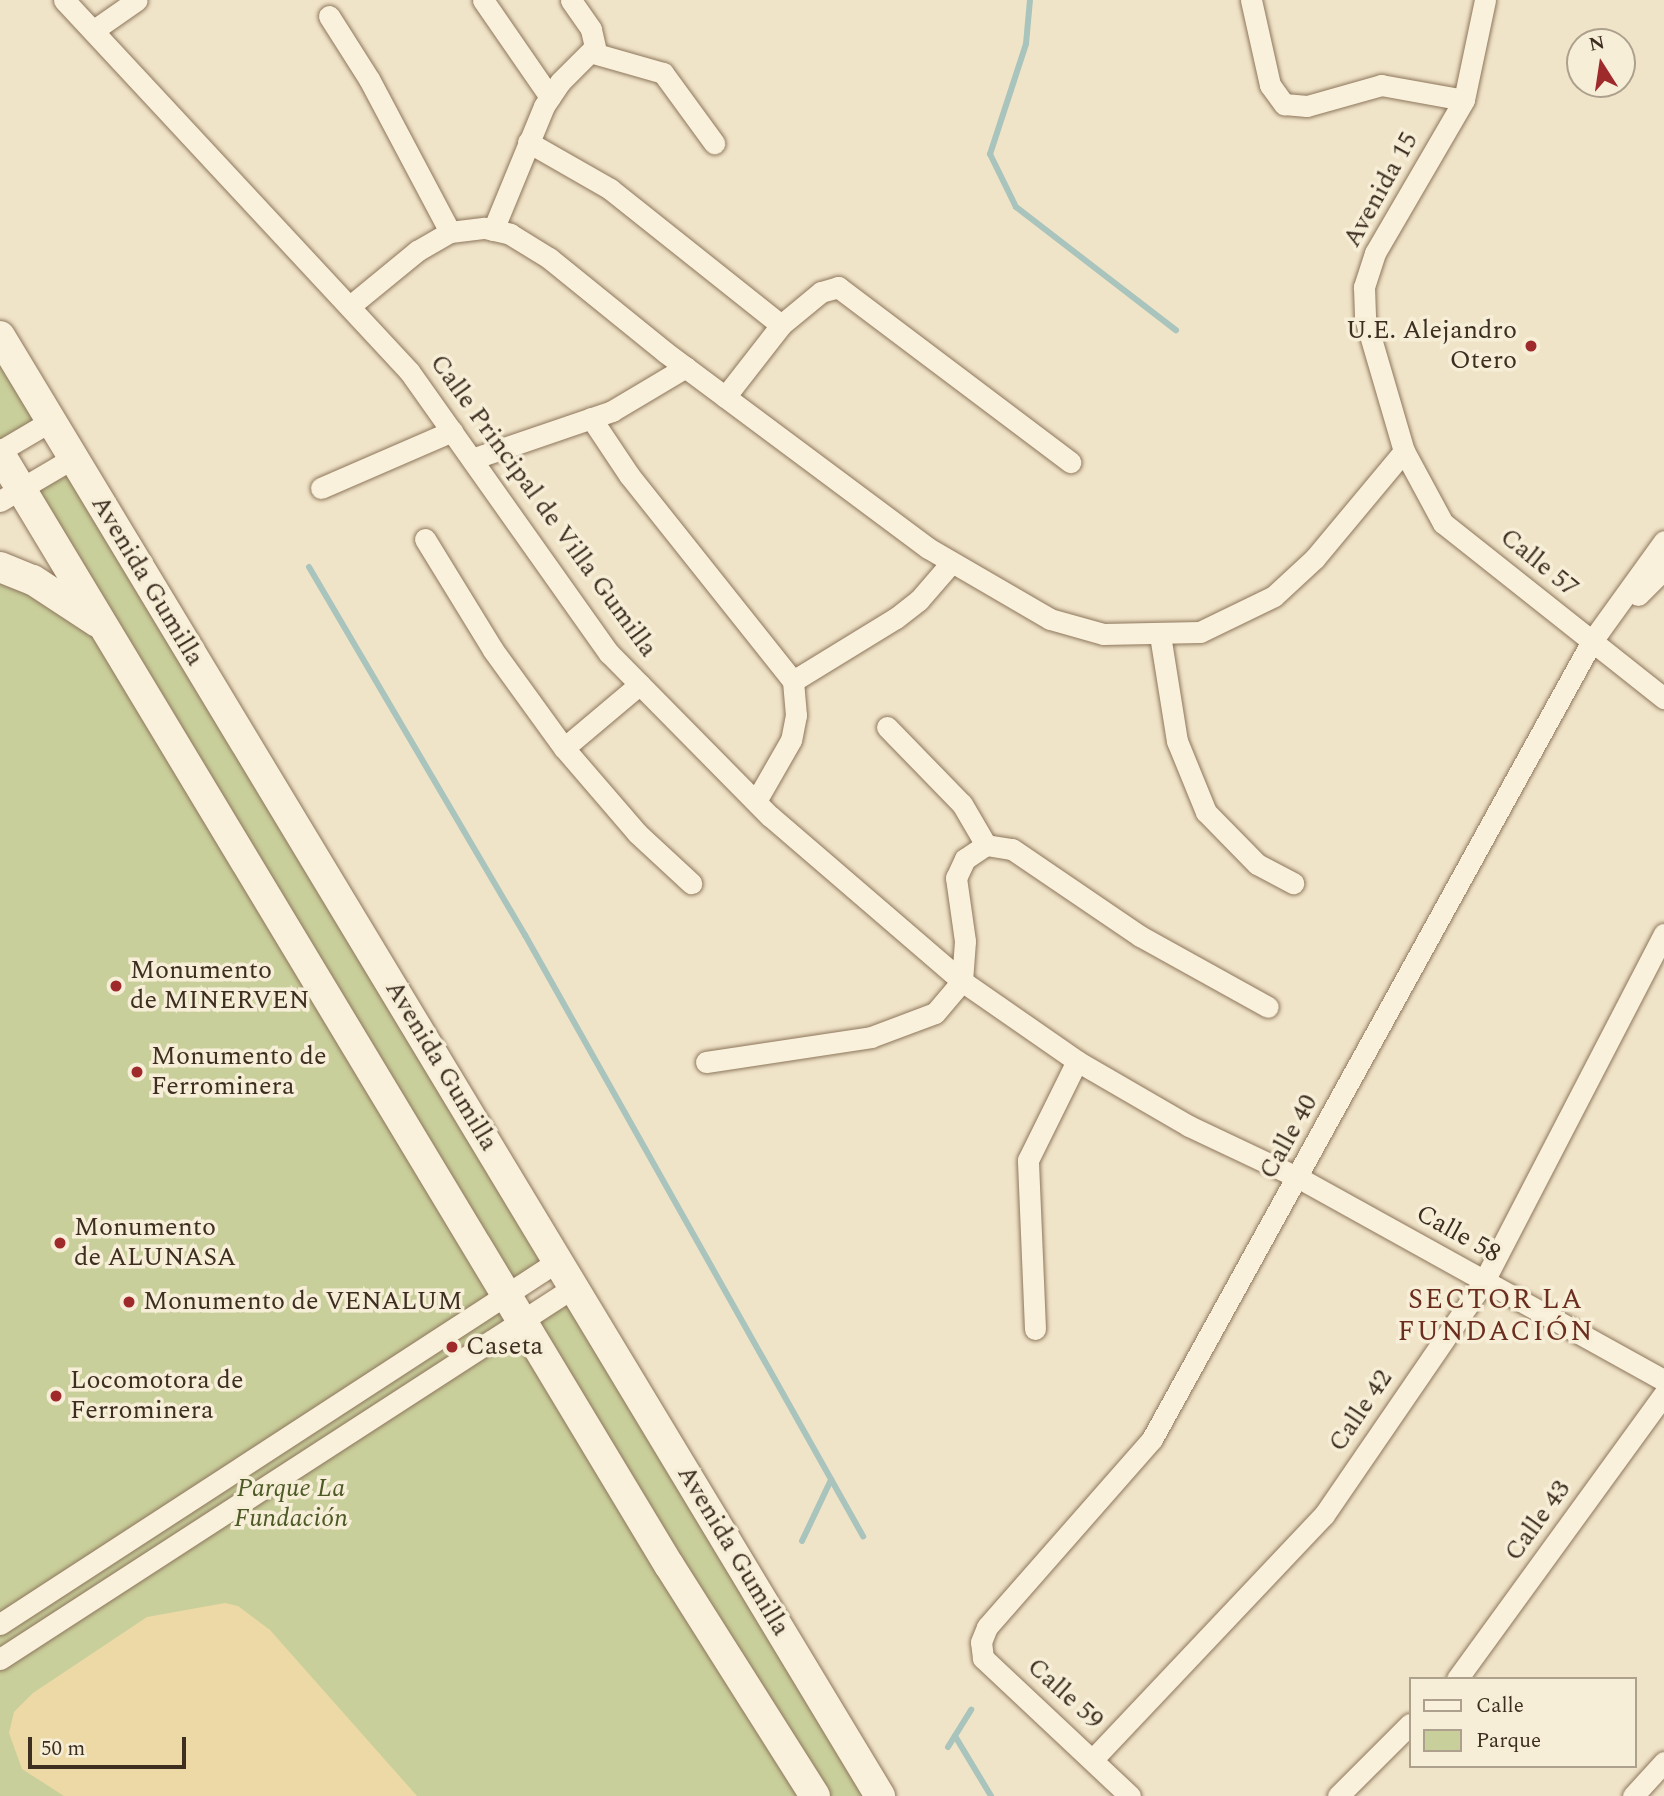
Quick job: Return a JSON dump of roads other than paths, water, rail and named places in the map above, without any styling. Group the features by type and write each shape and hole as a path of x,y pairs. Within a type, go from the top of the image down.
{"main road":[{"name":"Avenida Gumilla","path":"0,336 880,1796"},
{"path":"0,453 10,495 104,627 506,1295 815,1796"},
{"path":"0,567 33,580 104,627"}],"street":[{"name":"Calle Principal de Villa Gumilla","path":"64,0 409,371 610,653 756,801 962,981 1077,1061 1189,1126 1299,1178"},
{"path":"94,30 137,0"},
{"path":"483,0 550,97"},
{"path":"493,230 528,142 550,97 593,53 594,35 571,0"},
{"path":"1251,0 1270,85 1284,104 1307,106 1381,85 1464,100"},
{"name":"Avenida 15","path":"1404,451 1365,318 1364,287 1375,253 1464,100 1485,0"},
{"path":"329,16 369,79 450,232"},
{"path":"593,53 663,73 714,143"},
{"path":"528,142 610,189 781,326"},
{"path":"350,306 417,251 450,232 493,230 510,234 549,258 725,397 951,563 1050,619 1103,634 1160,635 1200,632 1274,596 1315,558 1404,451"},
{"path":"725,397 781,326 827,288 843,288 1070,462"},
{"path":"472,459 639,398 686,367"},
{"path":"590,418 629,475 793,681 796,715 791,740 756,801"},
{"path":"0,453 51,421"},
{"path":"321,488 452,431"},
{"name":"Calle 57","path":"1404,451 1443,523 1664,698"},
{"path":"10,495 73,458"},
{"path":"425,539 494,650 564,748 638,833 691,883"},
{"path":"1592,642 1664,541"},
{"path":"793,681 896,618 951,563"},
{"path":"1592,642 1664,569"},
{"path":"1160,635 1177,741 1206,812 1257,864 1293,883"},
{"name":"Calle 40","path":"987,1627 1152,1439 1299,1178 1592,642"},
{"path":"564,748 640,684"},
{"path":"887,727 962,804 986,845"},
{"path":"706,1062 880,1034 935,1013 962,981 965,941 957,878 965,859 986,845 1012,849 1131,930 1268,1007"},
{"name":"Calle 42","path":"1094,1758 1324,1515 1484,1281 1664,934"},
{"path":"1035,1329 1028,1160 1077,1061"},
{"name":"Calle 58","path":"1299,1178 1664,1380"},
{"path":"0,1623 558,1261"},
{"path":"0,1659 574,1287"},
{"name":"Calle 43","path":"1458,1677 1664,1394"},
{"name":"Calle 59","path":"987,1627 981,1642 983,1658 1094,1758 1130,1796"},
{"path":"1338,1796 1408,1726"},
{"path":"1633,1796 1664,1762"}],"waterway":[{"path":"1030,0 1026,44 990,154 1016,207 1176,330"},
{"path":"309,567 525,935 863,1536"},
{"path":"802,1541 831,1480"},
{"path":"948,1747 971,1710"},
{"path":"955,1736 991,1796"}],"place":[{"name":"U.E. Alejandro Otero","path":"1531,346"},
{"name":"Monumento de MINERVEN","path":"116,986"},
{"name":"Monumento de Ferrominera","path":"137,1072"},
{"name":"Monumento de ALUNASA","path":"60,1243"},
{"name":"Monumento de VENALUM","path":"129,1302"},
{"name":"Caseta","path":"452,1347"},
{"name":"Locomotora de Ferrominera","path":"56,1396"}],"district":[{"name":"SECTOR LA FUNDACIÓN","path":"1496,1316"}],"park label":[{"name":"Parque La Fundación","path":"291,1504"}]}
